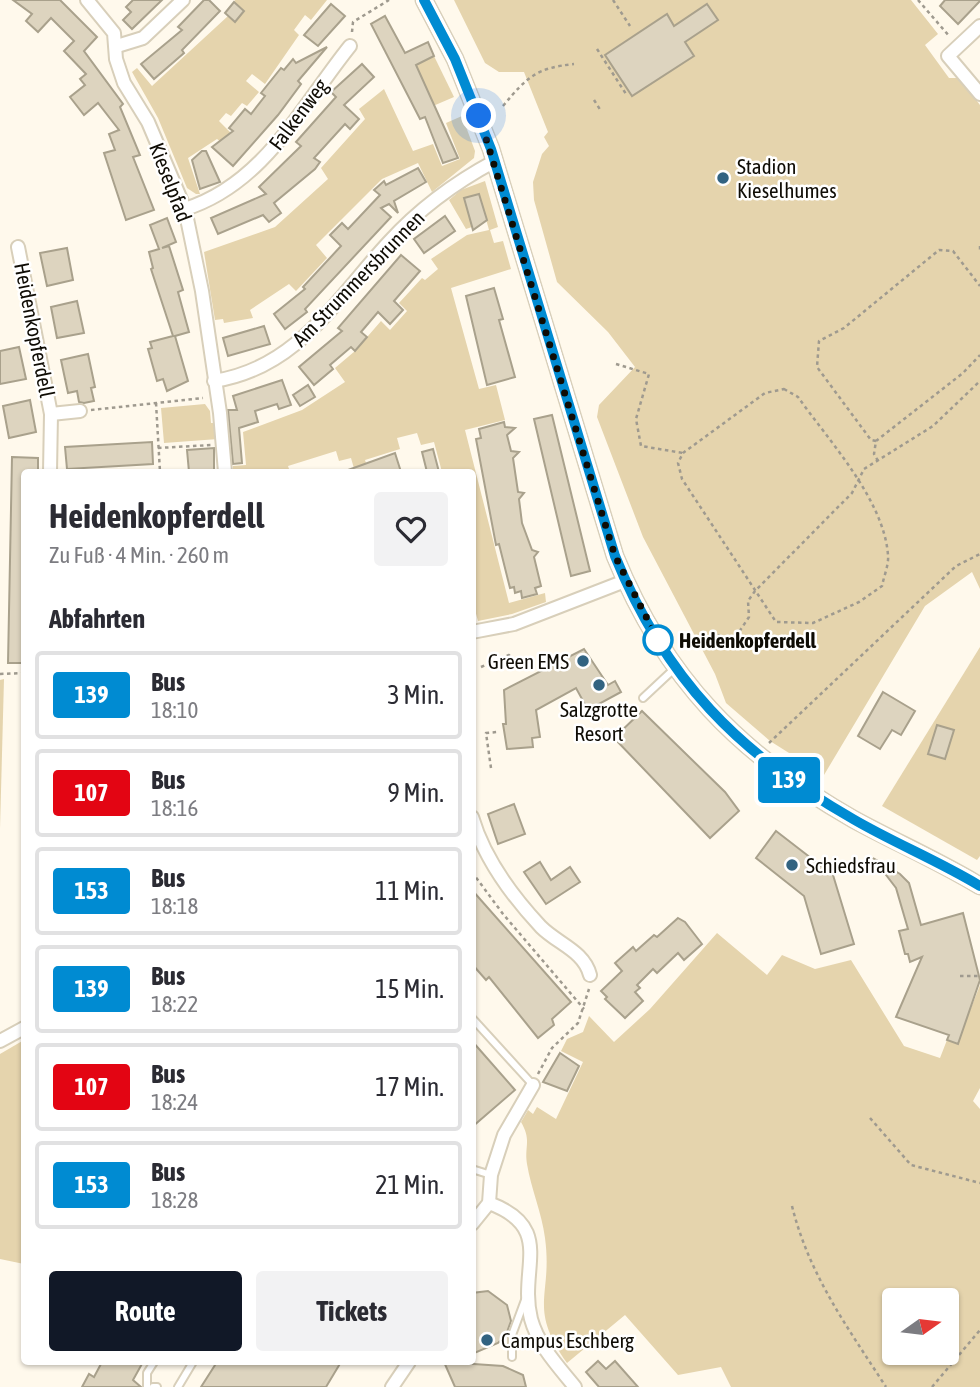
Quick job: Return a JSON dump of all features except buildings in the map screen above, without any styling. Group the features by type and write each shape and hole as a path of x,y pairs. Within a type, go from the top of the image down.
{"street":[{"name":"Kieselpfad","path":"87,0 107,22 117,47 116,59 124,83 148,122 185,209 202,291 214,382"},
{"path":"117,47 144,38 183,0"},
{"path":"424,0 455,59 495,161 580,445 625,581 676,668 713,714 756,755 794,783 855,820 980,886"},
{"path":"980,26 948,56 980,94"},
{"name":"Falkenweg","path":"185,209 227,191 255,168 351,46"},
{"name":"Am Strummersbrunnen","path":"214,382 251,372 302,341 328,316 407,224 456,184 495,161"},
{"name":"Heidenkopferdell","path":"19,247 51,414 50,469"},
{"path":"214,382 225,469"},
{"name":"Heidenkopferdell","path":"51,414 80,411"},
{"path":"476,631 514,624 625,581"},
{"path":"476,826 506,884 542,928 582,957 590,975"},
{"path":"0,1041 21,1030"},
{"path":"476,1219 489,1203 491,1175 504,1135 533,1085"},
{"path":"489,1203 512,1214 523,1223 530,1238 528,1295 535,1331 575,1387"},
{"path":"392,1387 407,1365"}],"lane":[{"path":"642,698 676,668"},
{"path":"476,1022 533,1085"},
{"path":"476,1170 491,1175"},
{"path":"512,1357 512,1335 517,1315 528,1295"},
{"path":"147,1387 147,1373 152,1365"},
{"path":"178,1387 191,1365"}],"path":[{"path":"351,46 353,22 389,0"},
{"path":"614,0 630,26"},
{"path":"918,0 945,32"},
{"path":"597,49 626,94"},
{"path":"503,106 529,76 551,66 574,64"},
{"path":"594,100 601,111"},
{"path":"876,440 871,440 817,367 819,341 844,328 939,250 953,251 980,286"},
{"path":"878,461 874,454 876,440 963,373 980,355"},
{"path":"616,364 649,374 636,419 641,446 683,453"},
{"path":"718,635 733,641 749,617 748,601 755,591 852,493 864,470 933,426 980,381"},
{"path":"784,389 798,397 858,482 880,519 889,557 881,586 859,602 813,623 776,622 682,479 678,463 683,453 765,393 784,389"},
{"path":"80,411 217,397"},
{"path":"156,403 160,469"},
{"path":"158,448 222,444"},
{"path":"756,755 956,566 980,554"},
{"path":"481,667 509,655 517,667"},
{"path":"0,674 21,673"},
{"path":"491,768 486,733 497,732"},
{"path":"476,877 506,918 584,1009"},
{"path":"501,922 506,918"},
{"path":"533,1085 552,1048 578,1023 584,1009 590,975"},
{"path":"960,976 980,976"},
{"path":"559,989 564,984"},
{"path":"870,1118 911,1164 980,1183"},
{"path":"792,1206 802,1245 828,1296 886,1387"},
{"path":"932,1387 980,1330"}],"shaded area":[{"path":"235,0 327,0 311,20 305,15 294,30 299,35 265,84 252,74 246,81 259,92 247,106 242,103 231,116 226,113 219,121 232,134 224,144 217,139 188,158 200,194 196,194 187,188 158,118 132,72 137,68 152,86 228,16 235,22 244,11"},
{"name":"Stadion Kieselhumes","path":"454,0 911,0 938,34 925,45 949,78 959,78 980,105 980,589 972,572 925,606 824,775 770,741 726,703 715,674 643,537 597,417 599,405 635,367 608,332 557,282 534,200 533,182 542,154 549,146 544,137 548,132 524,72 499,72 485,63"},
{"path":"434,56 454,97 433,106 416,65"},
{"path":"384,89 413,151 433,144 442,166 460,159 446,123 462,116 475,151 474,158 432,192 418,163 382,179 316,245 327,258 296,291 289,284 250,310 253,318 224,323 223,319 215,320 204,252 275,227 328,179 321,168 365,119 359,109"},
{"path":"485,181 498,227 490,230 494,243 503,241 511,269 451,288 479,389 496,385 505,420 465,430 475,469 441,469 434,442 421,445 417,433 397,438 400,449 365,460 368,469 354,469 351,458 339,461 336,451 288,466 289,469 233,469 233,466 246,465 243,432 302,410 345,382 335,368 355,351 381,321 390,330 407,311 399,303 422,278 425,280 438,269 431,259 467,235 489,230 479,194 464,198 472,227 466,229 449,200 461,190"},
{"path":"205,404 210,411 211,423 217,423 218,439 164,443 161,408"},
{"path":"476,473 509,603 545,593 546,602 512,614 478,621"},
{"path":"980,647 980,856 977,860 882,806"},
{"path":"4,679 0,829 0,680"},
{"path":"717,933 767,975 782,955 815,969 851,960 904,1046 940,1058 947,1040 957,1044 980,985 980,1088 973,1101 980,1109 980,1387 731,1387 721,1367 678,1375 625,1315 567,1363 555,1344 545,1314 545,1238 529,1173 526,1158 527,1139 521,1122 528,1110 533,1114 537,1107 556,1119 583,1062 561,1051 567,1039 583,1032 589,1016 614,1042 650,1009"},
{"path":"21,1042 21,1263 0,1259 0,1054"}],"bus line":[{"name":"139","path":"424,0 455,59 491,149 615,556 625,581 666,654 713,714 780,774 855,820 980,886"}],"place":[{"name":"Stadion Kieselhumes","path":"723,178"},
{"name":"Heidenkopferdell","path":"658,640"},
{"name":"Green EMS","path":"583,661"},
{"name":"Salzgrotte Resort","path":"599,685"},
{"name":"Schiedsfrau","path":"792,865"},
{"name":"Campus Eschberg","path":"487,1340"}],"route":[{"path":"479,116 522,248 615,556 625,581 658,640"}]}
